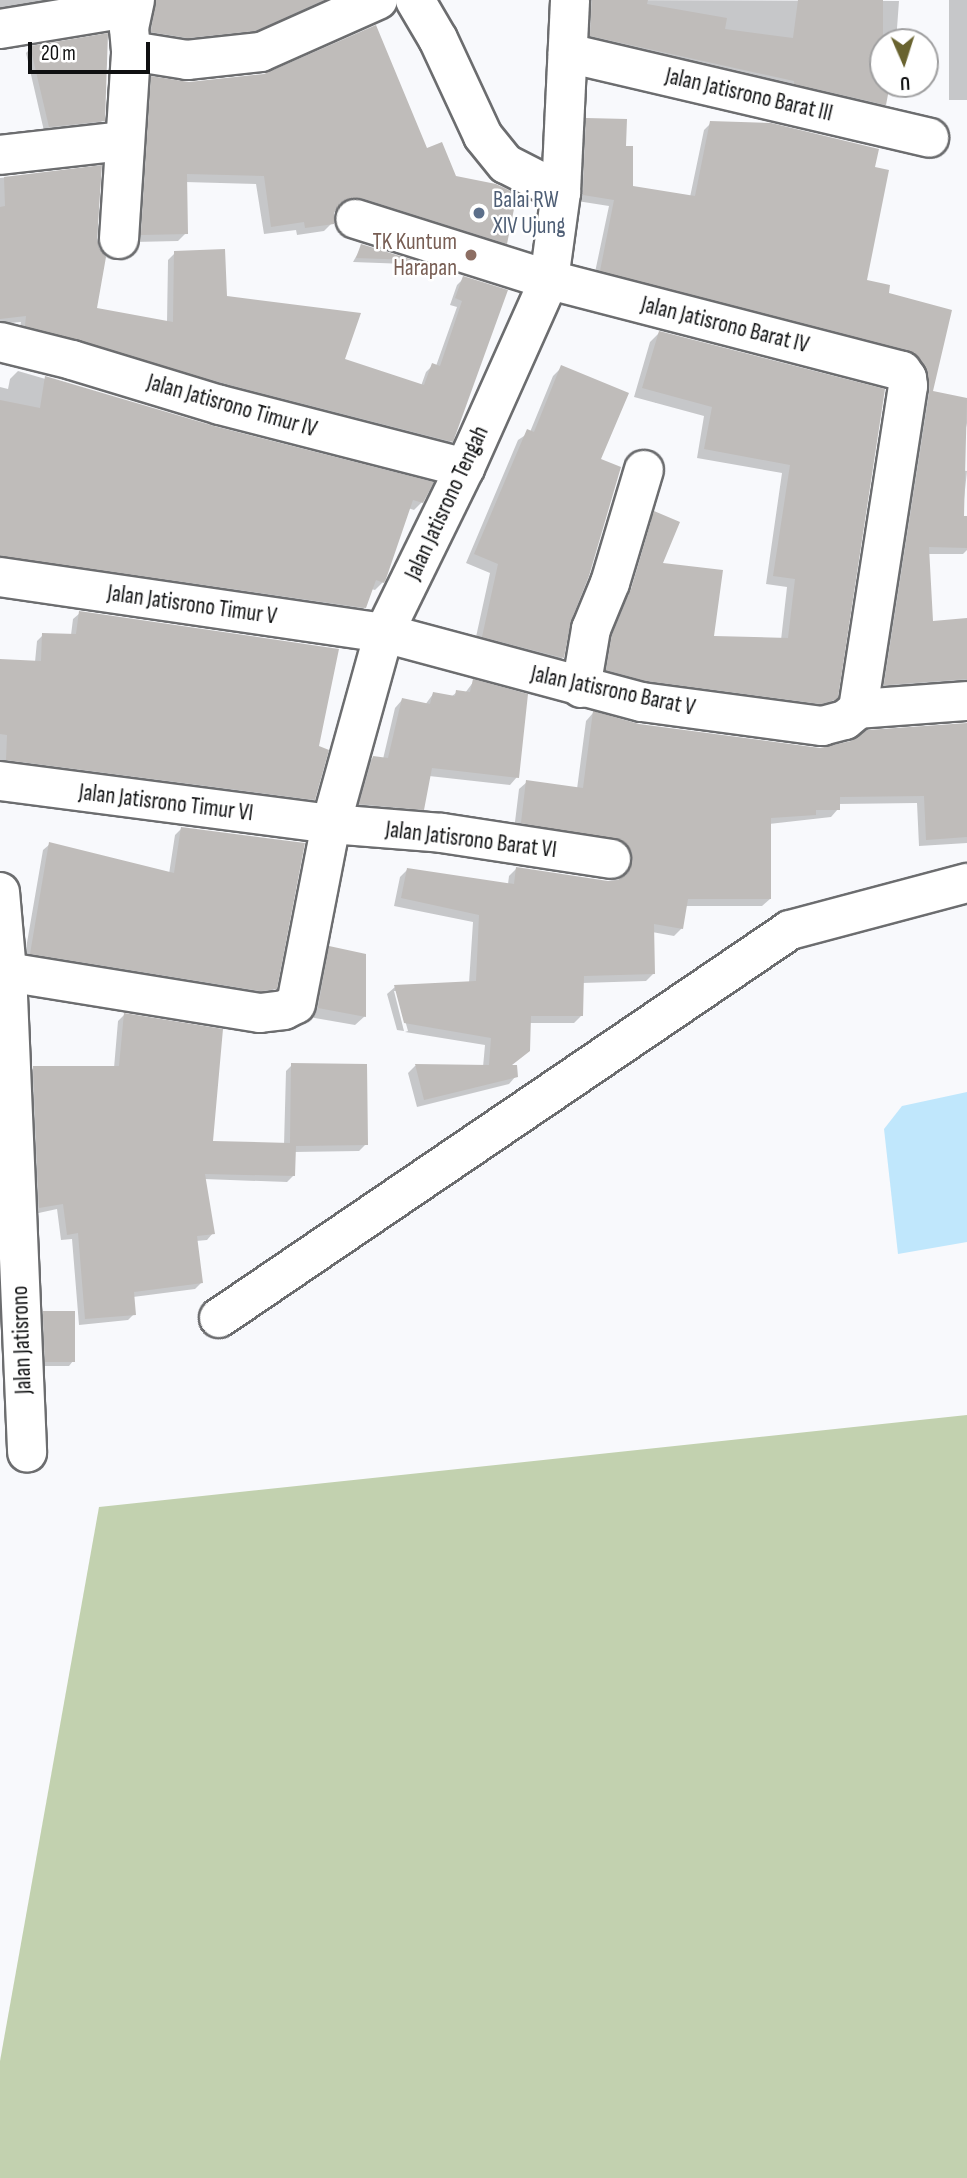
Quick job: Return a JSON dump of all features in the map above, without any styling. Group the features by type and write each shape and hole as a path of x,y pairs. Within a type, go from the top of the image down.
{"street":[{"path":"131,51 187,60 261,52 378,0"},
{"path":"415,0 438,39 483,136 506,164 561,192"},
{"name":"Jalan Jatisrono Tengah","path":"7,972 260,1013 284,1010 296,1004 331,824 384,633 465,468 548,280 561,192 570,0"},
{"path":"0,29 134,4 129,28 131,51 123,141 119,239"},
{"name":"Jalan Jatisrono Barat III","path":"568,53 929,138"},
{"path":"0,155 123,141"},
{"name":"Jalan Jatisrono Barat IV","path":"355,219 548,280 902,371 908,386 852,715"},
{"name":"Jalan Jatisrono Timur IV","path":"0,342 72,360 220,405 465,468"},
{"path":"581,688 591,629 610,583 644,470"},
{"name":"Jalan Jatisrono Timur V","path":"0,576 384,633"},
{"name":"Jalan Jatisrono Barat V","path":"384,633 581,688 642,702 822,726 852,715 967,701"},
{"name":"Jalan Jatisrono Timur VI","path":"0,781 331,824"},
{"name":"Jalan Jatisrono Barat VI","path":"331,824 442,833 611,859"},
{"path":"219,1318 790,930 967,883"},
{"name":"Jalan Jatisrono","path":"0,892 7,972 27,1453"}],"green space":[{"path":"967,1415 967,2178 0,2178 0,2061 99,1507"}],"water":[{"path":"967,1092 967,1242 898,1254 884,1129 902,1106"}],"building":[{"path":"156,0 324,0 255,31 188,38 151,32"},
{"path":"592,0 648,0 647,4 727,18 725,29 793,38 798,0 883,0 883,28 869,28 869,98 887,98 886,105 794,84 794,81 590,36"},
{"path":"376,25 427,148 442,142 456,176 496,184 517,194 507,244 361,198 350,198 340,203 334,213 334,224 305,228 304,222 271,227 264,176 187,174 188,234 141,235 151,76 189,82 264,74"},
{"path":"108,33 105,121 49,127 30,46"},
{"path":"586,118 627,119 626,146 633,146 633,186 695,196 710,121 771,123 879,149 875,167 889,170 867,280 890,285 889,293 952,310 933,391 967,398 964,516 967,516 967,548 929,547 933,621 967,618 967,679 884,685 930,389 925,365 907,350 600,271 614,200 583,195"},
{"path":"102,165 97,238 99,248 106,257 97,308 173,322 174,251 225,249 227,296 361,313 345,359 424,385 432,363 440,366 462,301 455,298 463,276 508,290 453,442 226,384 25,326 26,316 0,319 0,207 5,206 4,177"},
{"path":"361,244 413,260 356,258"},
{"path":"659,331 885,389 838,698 835,700 821,704 646,681 606,670 612,635 631,589 654,511 680,522 663,563 723,570 714,636 788,638 795,579 773,576 790,465 704,449 712,407 642,388"},
{"path":"561,365 629,393 601,459 621,467 589,576 571,621 564,658 482,637 498,564 474,554 527,429 534,432"},
{"path":"45,376 214,426 434,482 423,503 413,500 386,579 384,583 376,580 366,608 0,556 0,400 40,408"},
{"path":"79,611 339,649 319,746 329,750 315,800 6,760 7,735 0,734 0,659 41,661 42,633 76,634"},
{"path":"473,679 528,694 519,778 432,768 424,810 359,804 373,756 388,758 402,698 430,704 433,692 455,696 456,690 470,692"},
{"path":"593,711 639,724 820,748 851,741 867,730 967,723 967,837 926,840 924,796 840,797 840,810 816,810 816,815 771,818 771,899 688,899 683,929 654,924 655,974 584,976 583,1016 531,1016 530,1051 512,1065 517,1065 518,1077 424,1100 415,1064 489,1065 491,1038 404,1023 394,985 476,981 479,915 401,898 407,868 514,884 516,867 608,881 618,880 628,873 632,852 624,842 521,823 526,780 583,788"},
{"path":"181,827 305,843 277,989 260,991 30,954 49,842 174,873"},
{"path":"329,946 366,954 366,1017 318,1008"},
{"path":"124,1013 223,1029 213,1141 290,1143 291,1063 367,1064 368,1145 296,1146 295,1176 205,1174 215,1234 197,1236 203,1283 134,1292 136,1315 85,1319 78,1233 67,1235 63,1204 39,1208 33,1066 119,1066"},
{"path":"43,1311 75,1311 75,1362 45,1362"}],"place":[{"name":"Balai RW XIV Ujung","path":"479,213"},
{"name":"TK Kuntum Harapan","path":"471,255"}]}
